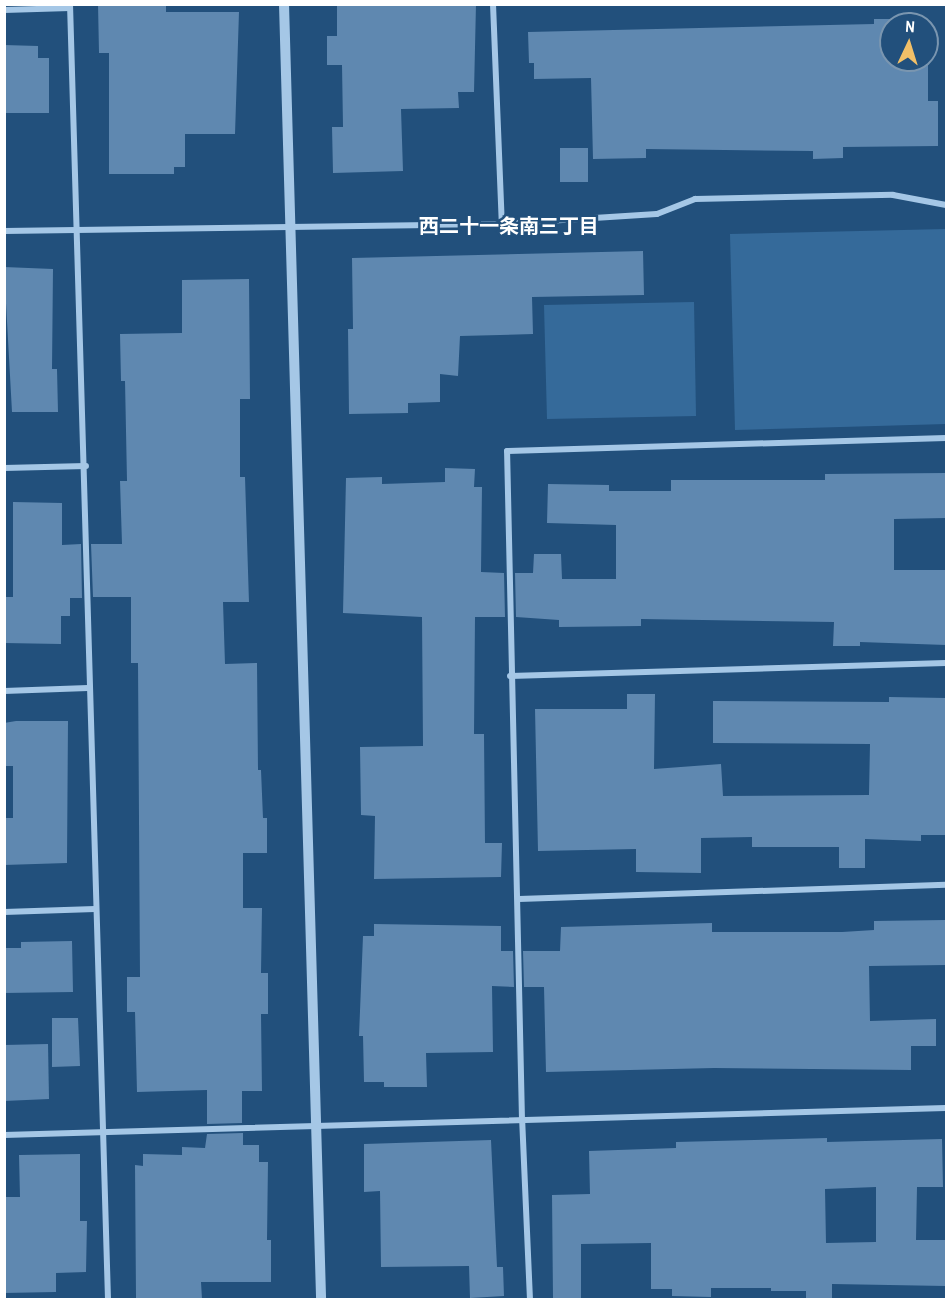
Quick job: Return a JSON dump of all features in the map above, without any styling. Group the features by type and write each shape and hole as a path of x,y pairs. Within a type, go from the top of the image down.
{"street":[{"path":"284,4 321,1299"},
{"path":"493,4 502,224"},
{"path":"4,10 70,6 86,466 87,688 108,1299"},
{"path":"4,231 502,224 657,214 695,199 893,195 946,205"},
{"path":"530,1299 522,1120 519,898 510,676 507,452 946,438"},
{"path":"4,468 86,466"},
{"path":"510,676 946,663"},
{"path":"4,691 87,688"},
{"path":"519,898 946,885"},
{"path":"4,912 95,909"},
{"path":"4,1135 315,1128 946,1108"}],"shaded area":[{"path":"946,229 946,424 735,430 730,234"},
{"path":"694,302 696,416 547,419 544,305"}],"building":[{"path":"98,4 166,4 166,12 239,12 235,134 185,134 185,167 174,167 174,174 109,174 109,53 99,53"},
{"path":"337,4 476,4 474,92 458,92 459,108 401,109 403,171 333,173 332,127 343,127 342,65 327,65 327,36 337,36"},
{"path":"874,19 879,19 879,72 928,72 928,101 938,101 938,146 843,147 843,158 813,159 813,151 646,149 646,158 593,159 591,78 534,79 534,63 529,63 528,32 874,24"},
{"path":"4,45 38,46 38,58 49,58 49,113 4,113"},
{"path":"560,148 588,148 588,182 560,182"},
{"path":"643,251 644,295 532,297 533,334 460,336 458,376 440,374 440,402 408,403 408,413 349,414 348,329 353,329 352,258"},
{"path":"4,267 53,269 52,369 57,369 58,412 12,412"},
{"path":"249,279 250,399 240,399 240,477 245,477 249,602 223,602 225,664 257,663 258,770 261,770 263,818 267,818 267,853 243,853 243,908 262,908 261,973 268,973 268,1014 261,1014 262,1091 242,1091 242,1123 207,1124 207,1090 137,1092 135,1012 127,1012 127,977 140,977 138,663 131,663 131,597 93,597 91,544 122,544 120,481 127,481 125,381 121,381 120,334 182,333 182,280"},
{"path":"445,468 475,469 474,487 482,487 481,572 504,573 505,617 475,617 474,734 484,734 485,843 502,843 501,877 374,879 375,816 361,815 360,747 423,746 422,617 343,613 346,478 382,477 382,484 445,482"},
{"path":"946,473 946,518 894,519 894,570 946,570 946,645 860,642 860,646 833,646 834,622 641,619 641,626 559,627 559,620 516,617 515,573 533,573 534,554 561,554 562,579 616,579 616,525 547,523 548,484 609,485 609,491 671,491 671,480 825,480 825,474"},
{"path":"13,502 62,503 62,545 81,544 82,598 70,598 70,616 61,616 61,644 4,643 4,597 13,597"},
{"path":"627,694 655,694 654,769 721,764 723,796 869,795 870,744 713,743 713,701 889,702 889,697 946,698 946,835 921,835 921,841 865,839 865,868 839,868 839,847 752,847 752,837 701,838 701,873 636,872 636,849 538,851 535,709 627,709"},
{"path":"68,721 67,863 4,865 4,818 13,818 13,766 4,766 4,723"},
{"path":"946,920 946,965 869,966 870,1021 936,1019 936,1046 911,1046 911,1070 714,1068 546,1072 544,987 524,987 523,951 560,951 561,927 712,923 712,932 842,932 874,930 874,921"},
{"path":"374,924 501,926 501,951 513,951 514,987 492,986 493,1052 426,1053 427,1087 384,1087 384,1082 364,1082 363,1036 359,1036 363,936 374,936"},
{"path":"72,941 73,992 4,993 4,948 21,948 21,942"},
{"path":"52,1018 78,1018 80,1066 52,1067"},
{"path":"48,1044 49,1099 4,1101 4,1045"},
{"path":"243,1133 243,1145 259,1145 259,1162 268,1162 267,1240 271,1240 271,1282 201,1282 202,1299 136,1299 135,1165 143,1166 143,1154 182,1155 182,1147 205,1148 207,1134"},
{"path":"827,1138 827,1142 942,1139 943,1187 917,1187 916,1240 945,1240 946,1286 832,1284 832,1299 806,1299 806,1291 771,1291 771,1288 711,1288 711,1297 672,1296 672,1289 651,1289 651,1243 581,1244 581,1299 553,1299 552,1195 590,1194 589,1151 676,1148 676,1142","holes":["876,1187 876,1242 826,1243 825,1189"]},
{"path":"491,1140 497,1267 503,1267 504,1296 470,1298 469,1266 381,1267 380,1191 364,1192 364,1144"},
{"path":"80,1154 80,1221 87,1221 86,1272 56,1273 56,1292 4,1293 4,1197 20,1197 19,1155"}],"district":[{"name":"西二十一条南三丁目","path":"509,225"}]}
